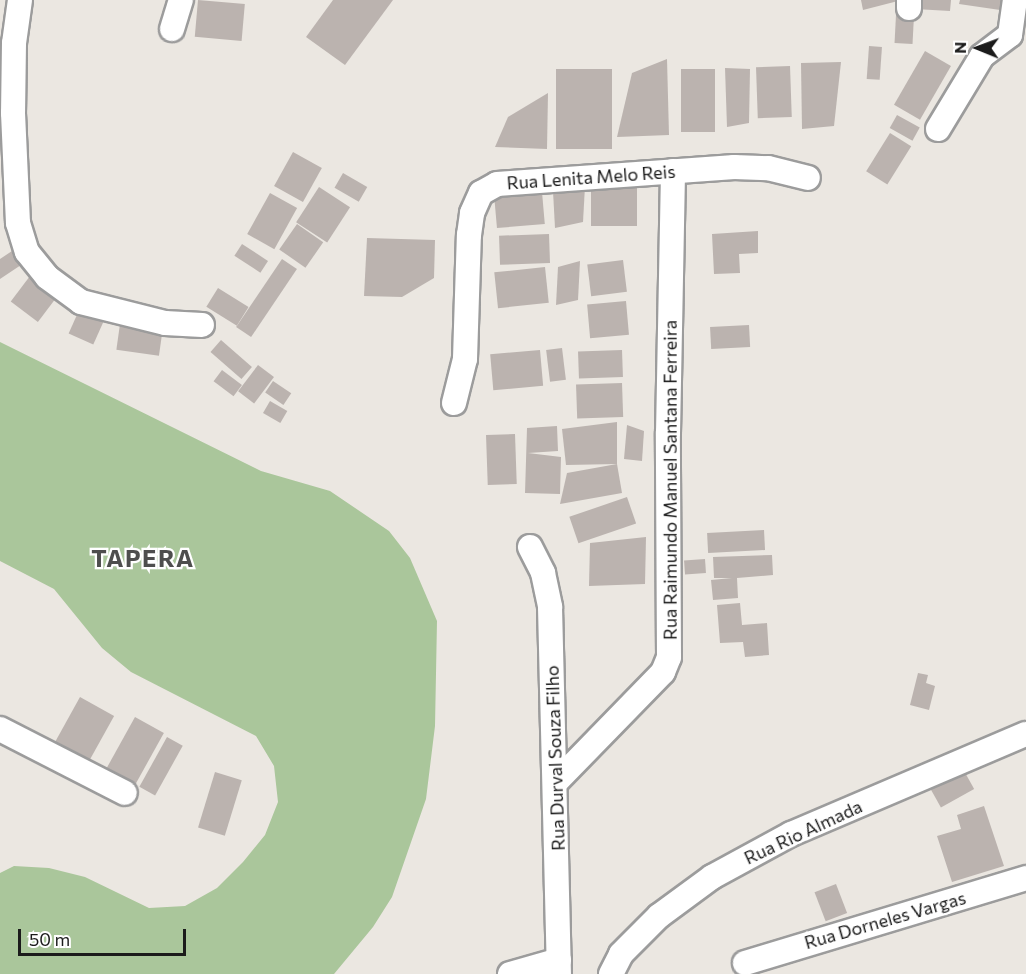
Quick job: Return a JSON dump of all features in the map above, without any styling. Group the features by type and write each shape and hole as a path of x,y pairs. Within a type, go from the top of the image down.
{"street":[{"path":"20,0 14,43 13,113 18,223 27,252 47,278 81,302 165,323 202,325"},
{"path":"172,29 181,0"},
{"path":"938,129 982,56 1010,35 1015,0"},
{"name":"Rua Lenita Melo Reis","path":"454,403 465,359 469,236 472,213 481,193 497,184 734,166 768,168 808,178"},
{"name":"Rua Raimundo Manuel Santana Ferreira","path":"557,781 663,672 669,657 668,433 673,171"},
{"name":"Rua Durval Souza Filho","path":"530,547 543,573 550,607 557,781 559,967"},
{"path":"0,729 125,793"},
{"name":"Rua Rio Almada","path":"611,974 621,954 659,916 712,877 791,834 1026,734"},
{"name":"Rua Dorneles Vargas","path":"745,963 1026,878"},
{"path":"510,974 559,967"}],"green space":[{"path":"0,342 261,471 330,491 389,531 410,558 437,621 435,726 426,799 392,897 373,927 334,974 0,974 0,873 14,866 49,868 85,877 149,908 185,906 217,888 243,862 265,835 278,802 274,766 256,736 131,672 102,648 54,589 0,561"}],"building":[{"path":"198,0 245,4 242,41 195,37"},
{"path":"333,0 393,0 345,65 306,37"},
{"path":"861,0 898,0 898,1 863,10"},
{"path":"916,0 951,0 950,11 915,9"},
{"path":"960,0 1009,0 1007,11 959,4"},
{"path":"896,15 914,16 913,44 895,43"},
{"path":"869,46 882,47 880,80 867,79"},
{"path":"925,51 951,66 920,120 894,105"},
{"path":"667,59 669,135 617,137 632,73"},
{"path":"841,62 834,126 802,129 801,63"},
{"path":"790,66 792,117 758,118 756,67"},
{"path":"725,68 750,69 749,123 727,127"},
{"path":"556,69 612,69 612,149 556,149"},
{"path":"681,69 715,69 715,132 681,132"},
{"path":"548,93 547,149 495,147 508,117"},
{"path":"897,115 920,128 912,141 890,128"},
{"path":"890,133 911,146 887,184 866,171"},
{"path":"293,152 322,168 303,202 274,186"},
{"path":"343,173 367,187 359,202 334,188"},
{"path":"591,182 637,182 637,226 591,226"},
{"path":"585,186 583,222 555,228 553,191"},
{"path":"319,187 350,207 327,242 296,222"},
{"path":"542,192 545,224 497,228 494,196"},
{"path":"270,193 297,208 274,249 247,234"},
{"path":"297,224 323,242 305,268 279,249"},
{"path":"758,231 758,253 739,254 740,273 714,274 712,234"},
{"path":"549,234 550,263 500,265 499,236"},
{"path":"367,238 435,240 434,278 402,297 364,296"},
{"path":"242,244 268,261 260,273 234,256"},
{"path":"12,251 21,265 0,279 0,259"},
{"path":"282,259 297,269 251,337 236,327"},
{"path":"623,260 627,292 591,296 587,264"},
{"path":"580,261 578,300 556,305 558,267"},
{"path":"545,267 549,303 498,308 494,272"},
{"path":"30,276 57,296 38,322 11,302"},
{"path":"218,288 249,307 237,326 206,307"},
{"path":"626,301 629,335 590,338 587,304"},
{"path":"80,308 105,319 93,345 69,334"},
{"path":"120,324 163,330 159,356 116,350"},
{"path":"749,325 750,347 711,349 710,327"},
{"path":"221,340 252,367 241,379 211,352"},
{"path":"562,348 566,380 550,382 546,350"},
{"path":"540,350 543,386 493,390 490,354"},
{"path":"622,350 623,377 579,379 578,352"},
{"path":"258,365 274,377 254,403 238,391"},
{"path":"222,370 242,385 234,396 214,381"},
{"path":"273,381 291,393 283,405 265,393"},
{"path":"622,383 623,417 577,419 576,385"},
{"path":"270,401 287,411 280,423 263,413"},
{"path":"617,422 617,464 566,465 562,429"},
{"path":"627,425 644,431 642,461 624,459"},
{"path":"557,426 558,451 528,453 561,457 560,494 525,493 527,428"},
{"path":"515,434 517,484 488,485 486,435"},
{"path":"617,464 622,493 560,504 567,473"},
{"path":"627,497 636,523 578,543 569,517"},
{"path":"764,530 765,550 708,553 707,533"},
{"path":"646,537 645,584 589,586 590,543"},
{"path":"772,555 773,575 737,578 738,598 713,600 711,580 732,578 714,578 713,557"},
{"path":"705,559 706,573 685,574 684,560"},
{"path":"740,603 742,625 767,623 769,655 745,657 743,642 720,643 717,605"},
{"path":"918,673 928,675 926,683 935,686 929,710 910,705"},
{"path":"80,697 114,716 87,765 53,746"},
{"path":"135,717 164,733 136,784 107,768"},
{"path":"167,737 183,746 155,796 139,787"},
{"path":"963,769 974,789 941,808 930,787"},
{"path":"215,772 242,780 225,836 198,827"},
{"path":"984,806 1004,866 952,882 937,836 961,829 957,815"},
{"path":"836,884 847,913 826,921 815,892"}],"district":[{"name":"TAPERA","path":"143,558"}]}
